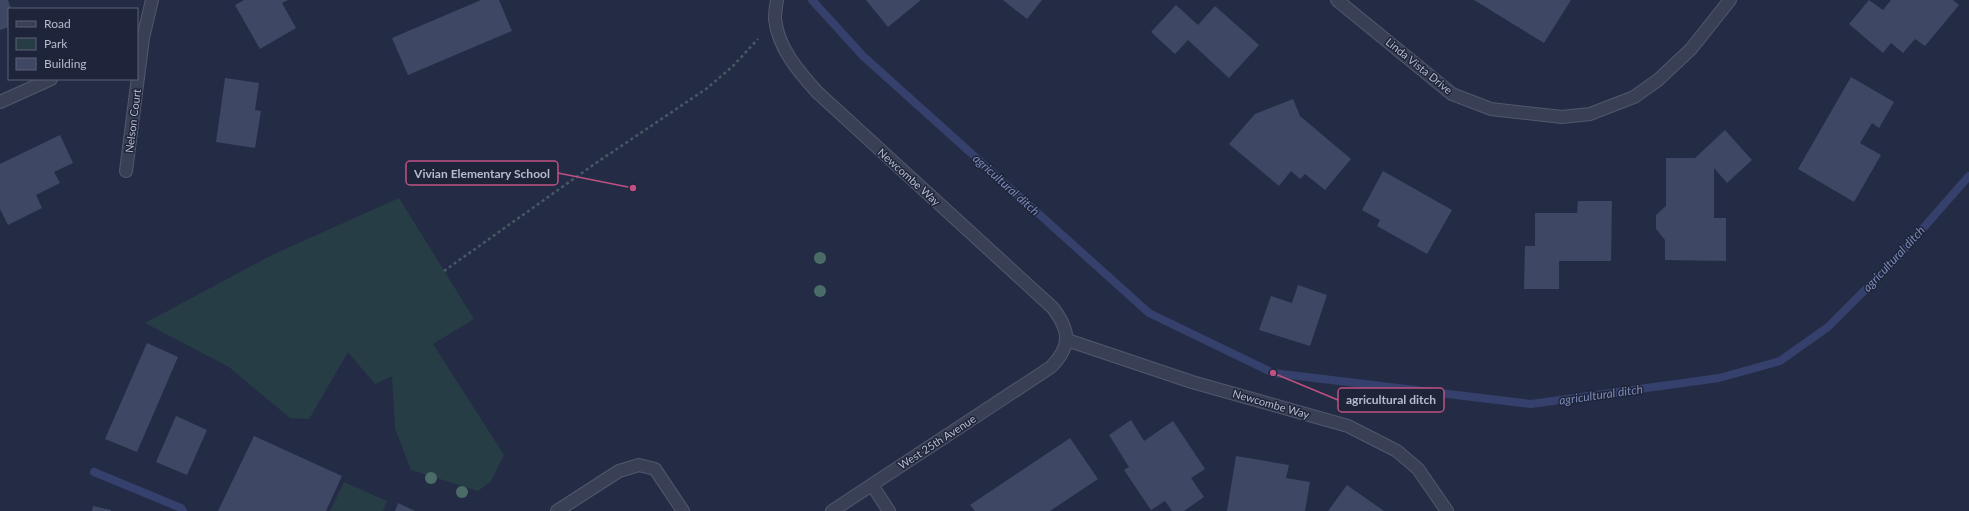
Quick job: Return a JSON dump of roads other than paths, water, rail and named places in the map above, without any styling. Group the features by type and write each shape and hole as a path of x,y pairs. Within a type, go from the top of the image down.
{"street":[{"name":"Nelson Court","path":"138,59 140,40 152,0"},
{"name":"Newcombe Way","path":"777,0 775,19 783,46 799,72 817,92 1053,308 1064,323 1067,340 1192,382 1348,426 1397,451 1418,469 1447,511"},
{"name":"Linda Vista Drive","path":"1337,0 1452,94 1491,110 1562,117 1590,114 1634,97 1658,80 1691,49 1730,0"},
{"path":"0,102 49,80"},
{"name":"Nelson Court","path":"126,171 136,80"},
{"name":"West 25th Avenue","path":"832,511 1043,373 1060,358 1067,340"},
{"path":"558,511 618,471 639,465 655,469 683,511"},
{"path":"872,485 889,511"}],"waterway":[{"name":"agricultural ditch","path":"812,0 863,56 1149,313 1273,373 1531,404 1719,378 1780,361 1828,327 1897,258 1969,176"},
{"path":"94,472 181,508 183,511"}],"place":[{"name":"Vivian Elementary School","path":"633,188"},
{"name":"agricultural ditch","path":"1273,373"}]}
